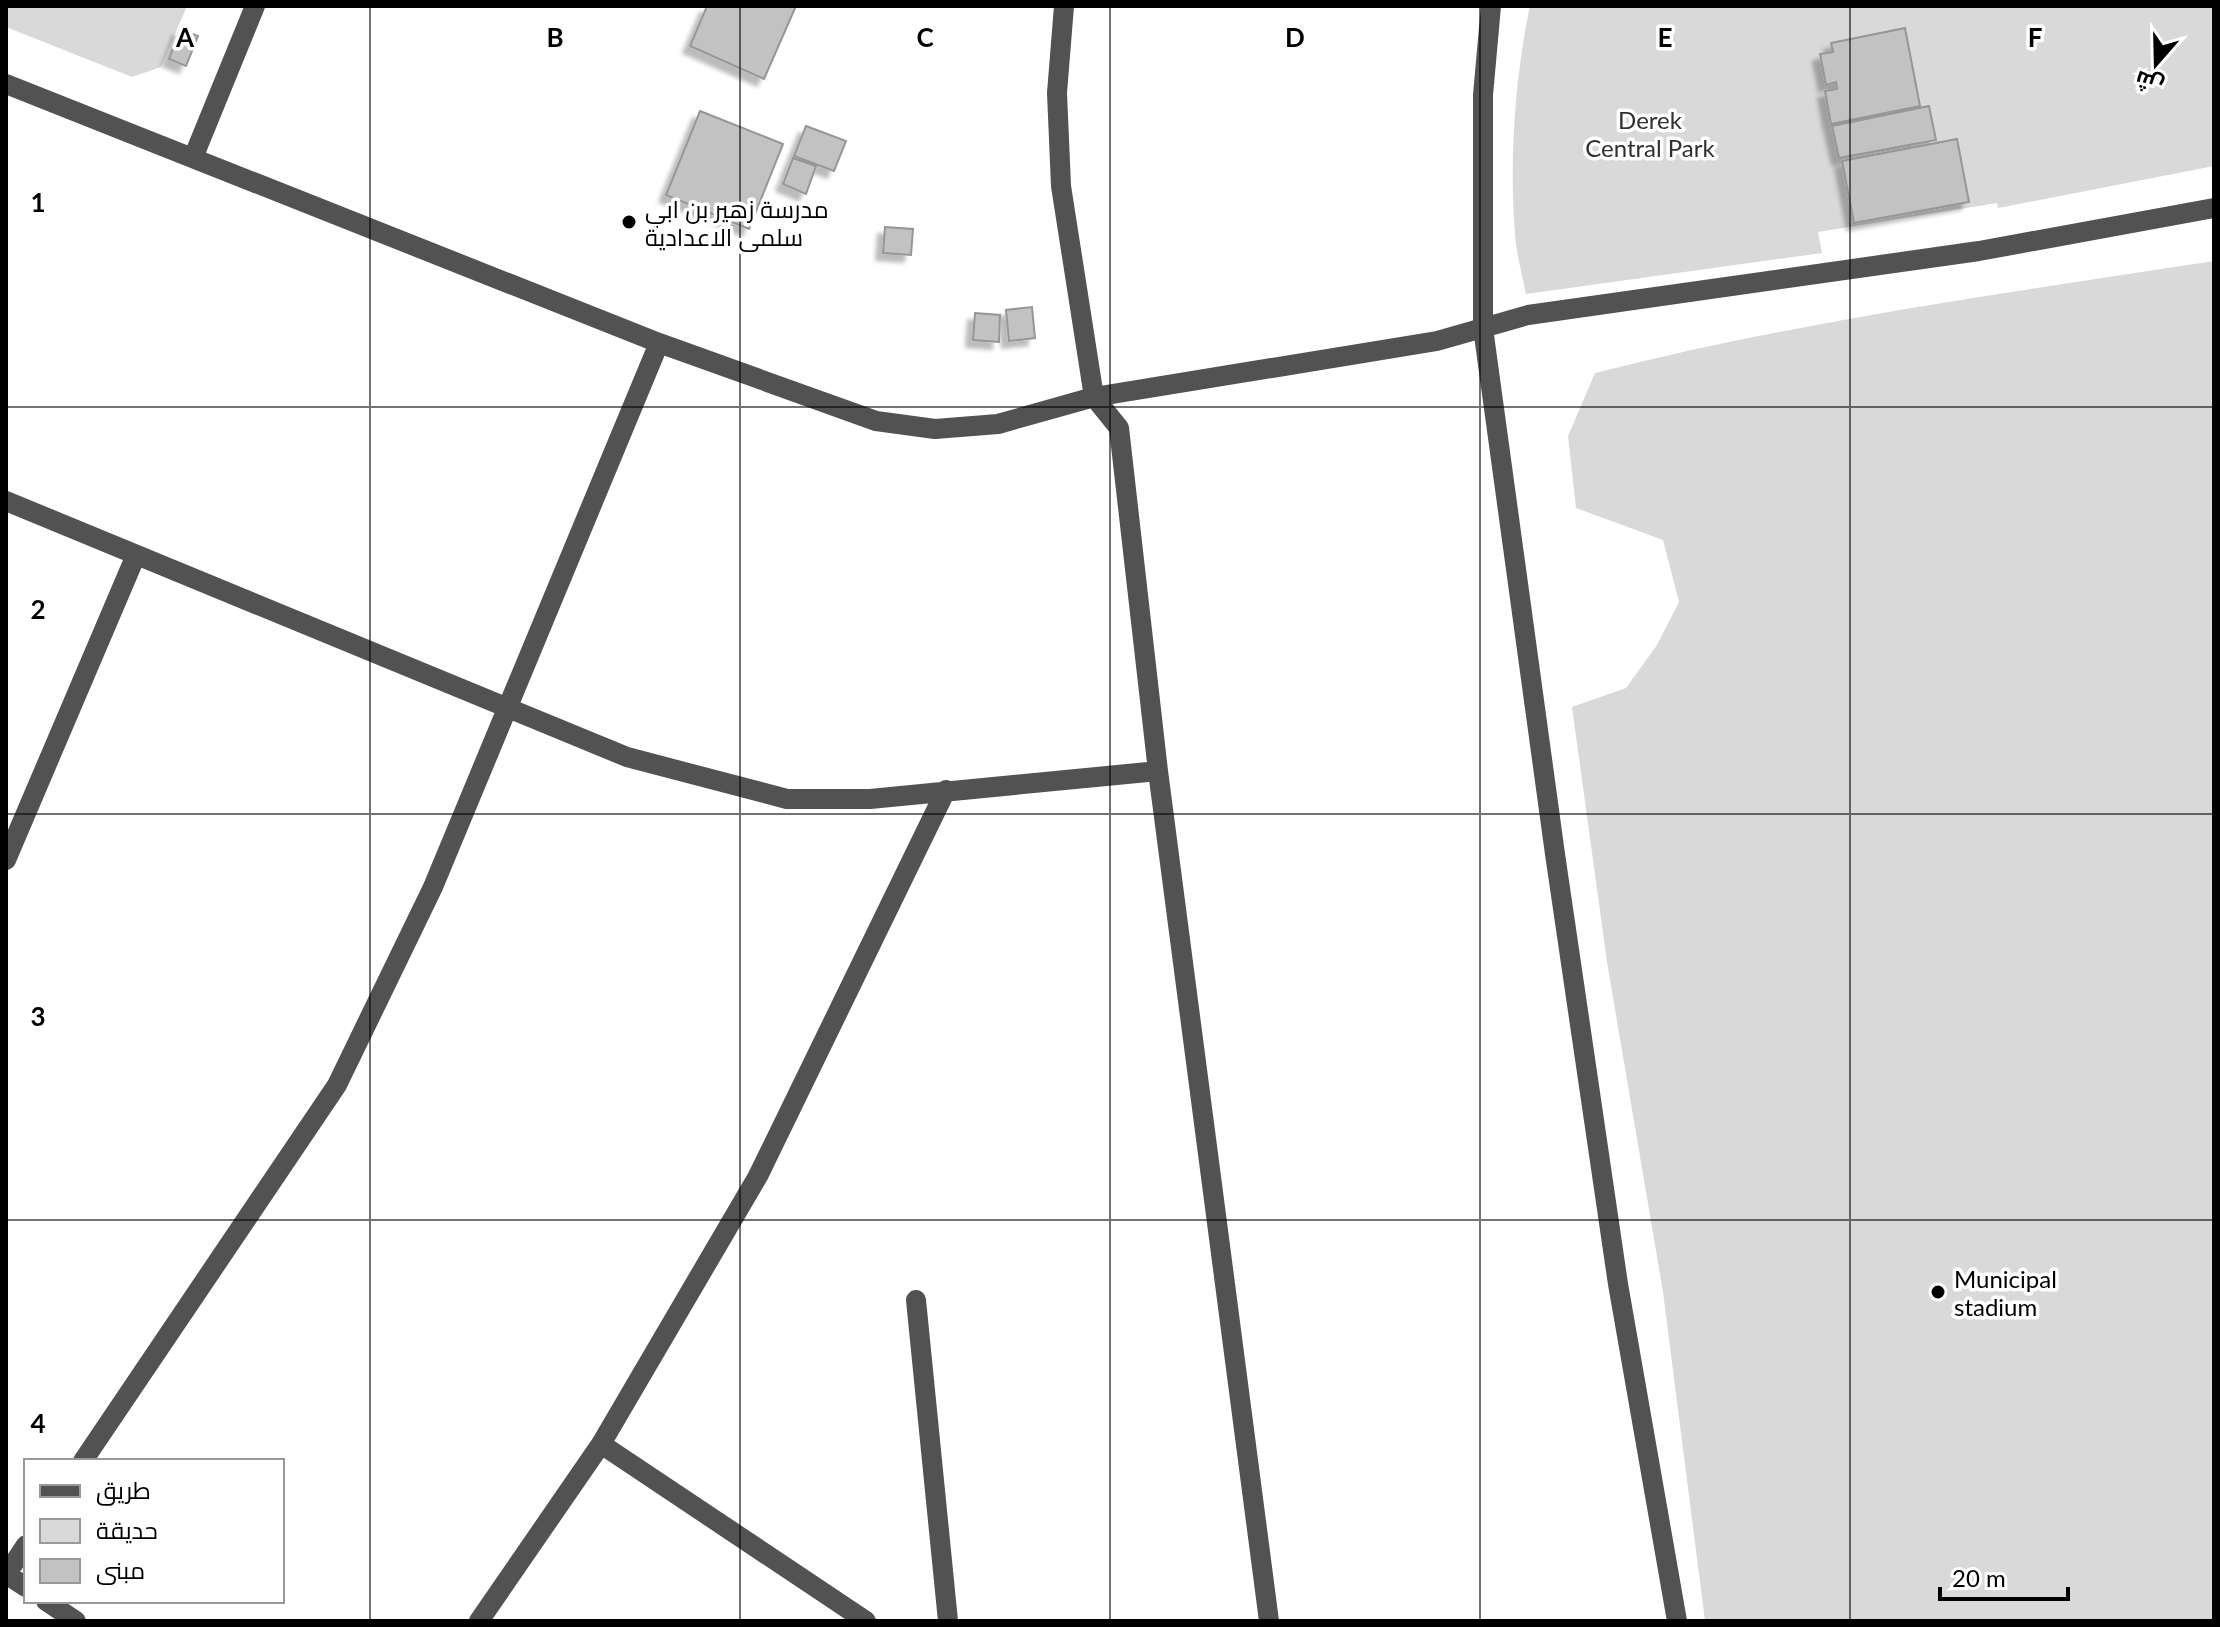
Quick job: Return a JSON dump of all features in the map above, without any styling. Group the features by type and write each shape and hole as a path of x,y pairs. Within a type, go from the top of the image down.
{"street":[{"path":"193,158 255,6"},
{"path":"1064,6 1057,93 1061,186 1094,397 1119,428 1158,771 1269,1621"},
{"path":"1491,6 1483,95 1483,328 1618,1284 1677,1621"},
{"path":"6,84 659,343 876,421 935,429 998,424 1094,397 1437,341 1528,315 1979,251 2214,208"},
{"path":"84,1459 337,1085 433,887 659,343"},
{"path":"6,501 627,757 787,799 870,799 1158,771"},
{"path":"6,860 136,555"},
{"path":"479,1621 601,1444 758,1176 946,790"},
{"path":"916,1300 948,1621"},
{"path":"601,1444 866,1621"},
{"path":"24,1548 6,1574 24,1586"},
{"path":"49,1603 76,1621"}],"green space":[{"path":"6,6 187,6 161,67 132,77 6,27"},
{"name":"Derek Central Park","path":"1530,6 2214,6 2214,166 1998,208 1997,203 1818,232 1822,253 1526,294 1516,241 1513,148 1517,90"},
{"name":"Municipal stadium","path":"2214,261 2214,1621 1705,1621 1663,1292 1607,962 1572,707 1626,688 1657,645 1679,602 1663,540 1576,508 1568,436 1595,373 1825,323"}],"building":[{"path":"707,6 796,6 764,79 690,46"},
{"path":"1905,28 1920,106 1831,124 1825,91 1837,89 1836,82 1826,85 1820,54 1833,52 1831,43"},
{"path":"180,29 198,36 186,66 169,59"},
{"path":"1929,106 1936,140 1839,158 1832,126"},
{"path":"700,111 783,144 749,229 666,195"},
{"path":"806,126 846,141 834,171 794,156"},
{"path":"1957,139 1969,202 1854,223 1842,161"},
{"path":"793,158 816,166 806,194 783,184"},
{"path":"885,227 913,229 911,255 883,253"},
{"path":"1032,307 1035,338 1009,341 1006,310"},
{"path":"975,313 1000,315 999,342 973,340"}],"place":[{"name":"مدرسة زهير بن ابي سلمى الاعدادية","path":"629,222"},
{"name":"Municipal stadium","path":"1938,1292"}]}
